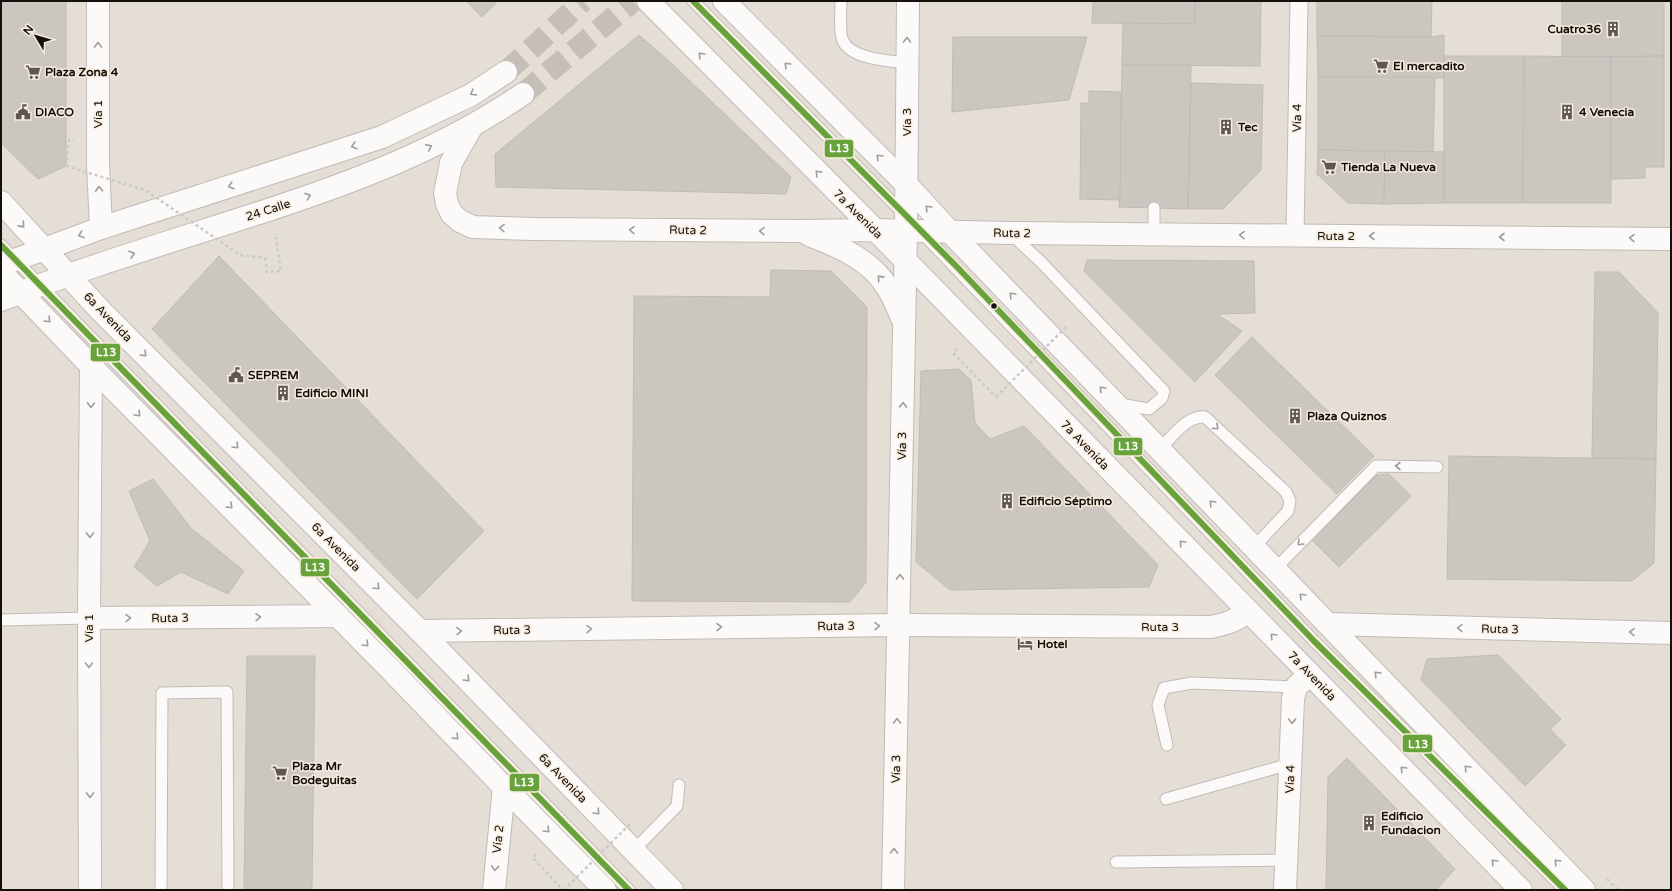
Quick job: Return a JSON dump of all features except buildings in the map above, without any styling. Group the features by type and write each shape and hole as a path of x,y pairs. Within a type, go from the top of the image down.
{"main road":[{"name":"Vía 1","path":"98,1 98,164 101,228"},
{"name":"7a Avenida","path":"648,1 906,261 1248,611 1303,680 1521,890"},
{"path":"724,1 907,185 950,232 1584,890"},
{"name":"Vía 3","path":"893,890 904,324 906,261 911,226 907,185 908,1"},
{"path":"506,72 471,95 382,136 4,260 11,296 91,366 338,616 605,890"},
{"name":"24 Calle","path":"11,296 68,275 306,197 385,169 472,126 523,94"},
{"name":"Ruta 2","path":"472,126 452,158 445,193 452,214 460,221 473,227 801,231 875,230 911,226 950,232 1671,239"},
{"name":"6a Avenida","path":"1,202 101,311 420,631 672,890"},
{"path":"801,231 852,254 865,263 887,286 904,324"},
{"name":"Vía 1","path":"90,890 89,618 91,366"},
{"name":"Ruta 3","path":"420,631 899,625 1211,627 1238,619 1248,611"},
{"name":"Ruta 3","path":"89,618 338,616"},
{"name":"Ruta 3","path":"1329,624 1671,633"},
{"name":"Vía 4","path":"1285,890 1292,713 1303,680"},
{"name":"Vía 2","path":"494,890 504,787"}],"street":[{"name":"Vía 4","path":"1295,236 1299,1"}],"lane":[{"path":"693,1 1314,641 1565,890"},
{"path":"841,1 842,40 846,47 877,60 907,63"},
{"path":"1154,208 1154,234"},
{"path":"1010,233 1040,261 1164,391 1162,398 1149,409 1117,404"},
{"path":"4,260 41,285 629,890"},
{"path":"1160,449 1189,421 1198,416 1205,417 1286,492 1290,501 1288,511 1254,547"},
{"path":"1275,569 1376,466 1437,466"},
{"name":"Ruta 3","path":"1,620 89,618"},
{"path":"1167,745 1158,706 1164,688 1192,683 1303,680"},
{"path":"161,890 162,693 227,692 228,890"},
{"path":"1166,799 1290,764"},
{"path":"634,850 677,806 679,785"},
{"path":"1116,862 1287,860"}],"path":[{"path":"66,166 146,190 240,255 265,258 267,272 281,271 276,243"},
{"path":"953,353 996,397 1066,327"},
{"path":"533,858 564,890 631,823"}],"tunnel":[{"path":"506,72 583,1"},
{"path":"523,94 633,1"}],"transit line":[{"name":"L13","path":"693,1 958,268 1314,641 1565,890"},
{"name":"L13","path":"1,245 629,890"}],"place":[{"name":"Cuatro36","path":"1613,29"},
{"name":"El mercadito","path":"1381,66"},
{"name":"Plaza Zona 4","path":"33,72"},
{"name":"DIACO","path":"23,112"},
{"name":"4 Venecia","path":"1567,112"},
{"name":"Tec","path":"1226,127"},
{"name":"Tienda La Nueva","path":"1329,167"},
{"name":"SEPREM","path":"236,375"},
{"name":"Edificio MINI","path":"283,393"},
{"name":"Plaza Quiznos","path":"1295,416"},
{"name":"Edificio Séptimo","path":"1007,501"},
{"name":"Hotel","path":"1025,644"},
{"name":"Plaza Mr Bodeguitas","path":"280,773"},
{"name":"Edificio Fundacion","path":"1369,823"}]}
